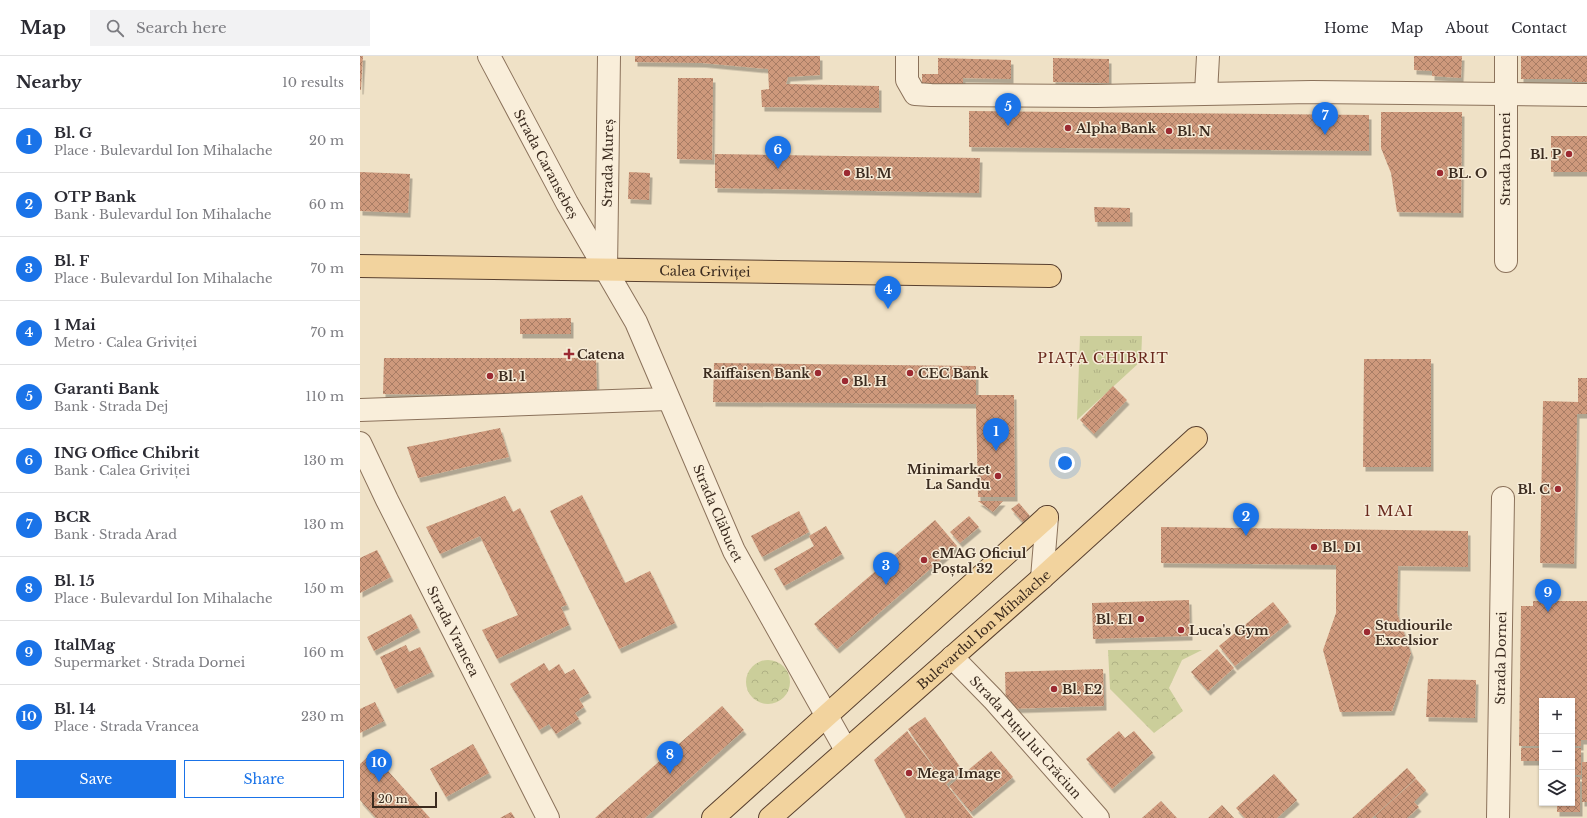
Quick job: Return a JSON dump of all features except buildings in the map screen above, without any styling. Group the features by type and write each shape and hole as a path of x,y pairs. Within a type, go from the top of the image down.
{"main road":[{"name":"Calea Griviței","path":"360,266 1050,276"},
{"name":"Bulevardul Ion Mihalache","path":"770,818 1042,578 1196,438"},
{"path":"714,818 827,714 1047,517"}],"street":[{"name":"Strada Caransebeș","path":"489,56 566,203 606,269"},
{"name":"Strada Mureș","path":"606,269 609,56"},
{"path":"907,56 907,80 915,94 1096,96 1312,92 1587,95"},
{"path":"1206,93 1208,56"},
{"name":"Strada Dornei","path":"1506,56 1506,261"},
{"name":"Strada Clăbucet","path":"606,269 636,322 668,400 734,551 754,589 827,714 846,750"},
{"path":"360,410 668,400"},
{"name":"Strada Vrancea","path":"360,443 548,818"},
{"name":"Strada Dornei","path":"1498,818 1503,498"},
{"path":"1042,578 1047,517"},
{"name":"Strada Puțul lui Crăciun","path":"952,657 993,699 1098,818"}],"green space":[{"path":"1080,336 1142,336 1141,361 1077,420"},
{"path":"1108,650 1202,650 1182,660 1169,688 1183,711 1154,733 1110,689"},
{"path":"764,660 772,660 784,666 790,678 790,686 784,698 772,704 764,704 752,698 746,686 746,678 752,666"}],"place":[{"name":"Garanti Bank","path":"1008,126"},
{"name":"Alpha Bank","path":"1068,128"},
{"name":"Bl. N","path":"1169,131"},
{"name":"BCR","path":"1325,135"},
{"name":"Bl. P","path":"1569,154"},
{"name":"ING Office Chibrit","path":"778,169"},
{"name":"Bl. M","path":"847,173"},
{"name":"BL. O","path":"1440,173"},
{"name":"1 Mai","path":"888,309"},
{"name":"Catena","path":"569,354"},
{"name":"Raiffaisen Bank","path":"818,373"},
{"name":"CEC Bank","path":"910,373"},
{"name":"Bl. 1","path":"490,376"},
{"name":"Bl. H","path":"845,381"},
{"name":"Bl. G","path":"996,451"},
{"name":"Minimarket La Sandu","path":"998,476"},
{"name":"Bl. C","path":"1558,489"},
{"name":"OTP Bank","path":"1246,536"},
{"name":"Bl. D1","path":"1314,547"},
{"name":"eMAG Oficiul Poștal 32","path":"924,560"},
{"name":"Bl. F","path":"886,585"},
{"name":"ItalMag","path":"1548,612"},
{"name":"Bl. E1","path":"1141,619"},
{"name":"Luca's Gym","path":"1181,630"},
{"name":"Studiourile Excelsior","path":"1367,632"},
{"name":"Bl. E2","path":"1054,689"},
{"name":"Mega Image","path":"909,773"},
{"name":"Bl. 15","path":"670,774"},
{"name":"Bl. 14","path":"379,782"}],"district":[{"name":"PIAȚA CHIBRIT","path":"1103,358"},
{"name":"1 MAI","path":"1389,510"}]}
